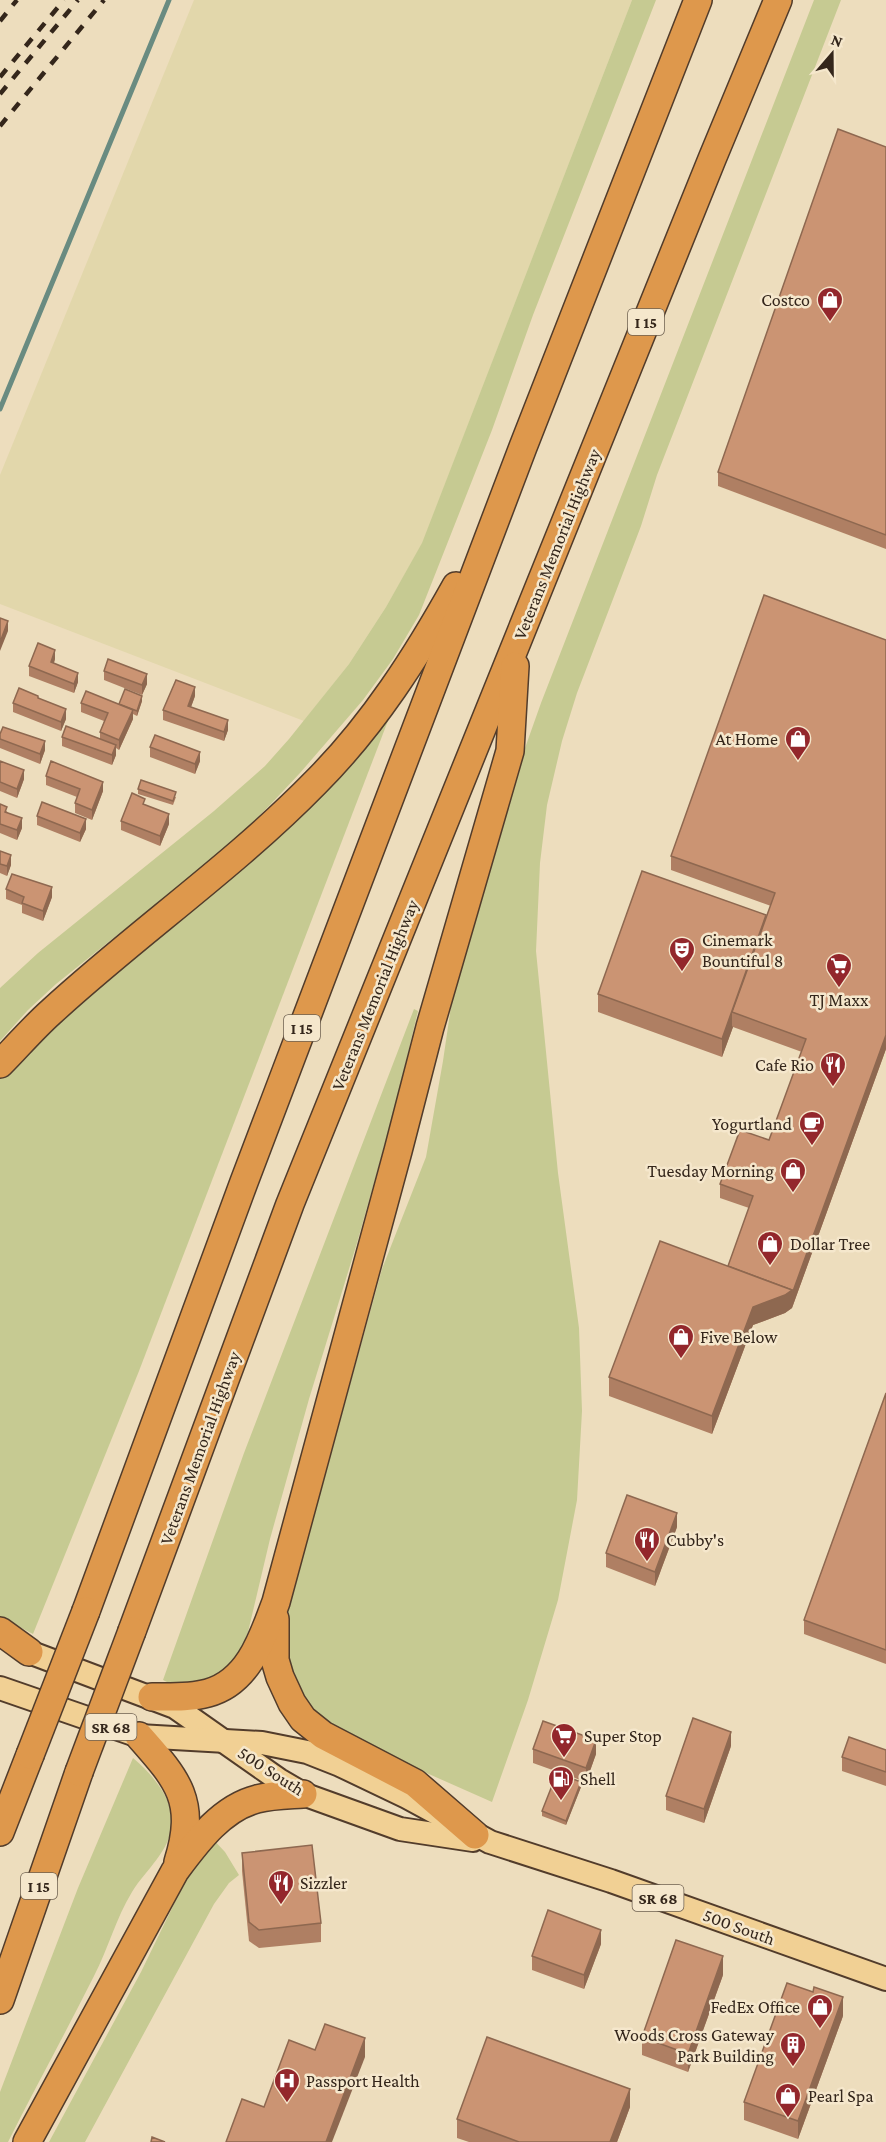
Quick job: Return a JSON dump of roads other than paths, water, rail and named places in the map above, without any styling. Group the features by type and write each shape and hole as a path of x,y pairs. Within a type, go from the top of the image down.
{"highway":[{"name":"I 15","path":"0,1832 86,1611 244,1182 523,447 698,0"},
{"name":"Veterans Memorial Highway","path":"0,2000 79,1772 290,1204 707,170 778,0"},
{"path":"0,1064 57,1006 270,826 317,782 367,724 394,687 442,611 523,447"},
{"path":"152,1697 195,1696 209,1693 232,1682 249,1663 263,1637 276,1602 430,1027 510,751 517,644"},
{"path":"276,1602 275,1660 292,1703 303,1719 323,1735 415,1783 483,1839"},
{"path":"0,1632 29,1652"},
{"path":"139,1736 172,1776 181,1791 185,1805 186,1832 175,1871"},
{"path":"27,2142 175,1871 207,1832 240,1805 260,1798 303,1794"}],"main road":[{"name":"500 South","path":"29,1652 175,1707 279,1780 303,1794 399,1829 483,1839"},
{"name":"500 South","path":"0,1688 139,1736 278,1745 321,1757 407,1797 483,1839 611,1881 886,1979"}],"waterway":[{"path":"0,409 169,0"}],"railway":[{"path":"0,21 17,0"},
{"path":"0,77 64,0"},
{"path":"0,94 78,0"},
{"path":"0,126 104,0"}],"place":[{"name":"Costco","path":"830,323"},
{"name":"At Home","path":"798,762"},
{"name":"Cinemark Bountiful 8","path":"682,973"},
{"name":"TJ Maxx","path":"839,989"},
{"name":"Cafe Rio","path":"833,1088"},
{"name":"Yogurtland","path":"812,1147"},
{"name":"Tuesday Morning","path":"793,1194"},
{"name":"Dollar Tree","path":"770,1267"},
{"name":"Five Below","path":"681,1360"},
{"name":"Cubby's","path":"647,1563"},
{"name":"Super Stop","path":"564,1759"},
{"name":"Shell","path":"561,1802"},
{"name":"Sizzler","path":"281,1906"},
{"name":"FedEx Office","path":"820,2030"},
{"name":"Woods Cross Gateway Park Building","path":"793,2068"},
{"name":"Passport Health","path":"287,2104"},
{"name":"Pearl Spa","path":"788,2119"}]}
